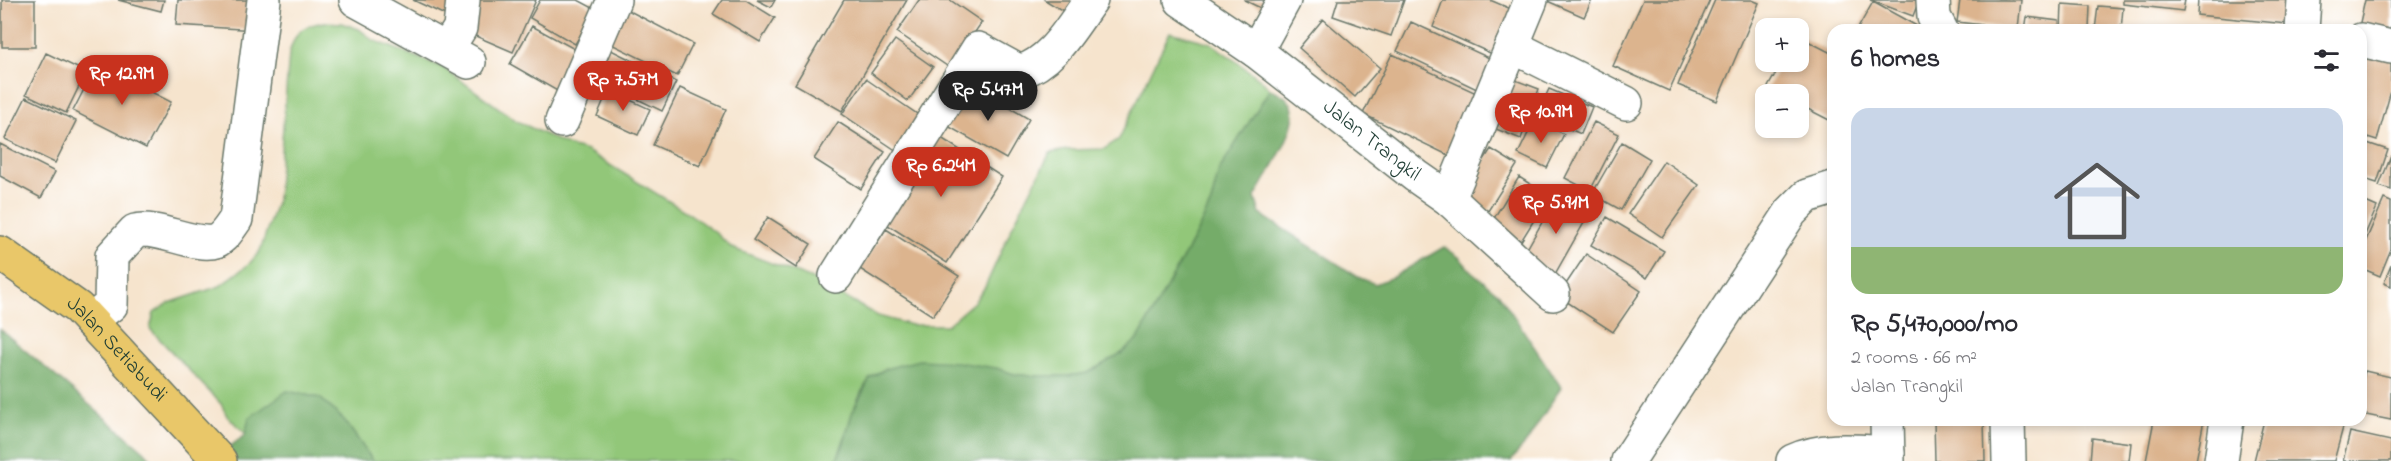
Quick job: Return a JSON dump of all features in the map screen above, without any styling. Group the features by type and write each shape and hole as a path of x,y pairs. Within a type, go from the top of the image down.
{"highway":[{"name":"Jalan Setiabudi","path":"0,253 78,308 220,461"}],"street":[{"path":"90,321 111,305 112,256 135,231 146,230 205,242 216,241 225,234 236,219 264,0"},
{"path":"356,0 458,56 463,0"},
{"path":"562,121 614,0"},
{"path":"836,276 978,49 1020,72 1035,67 1049,56 1091,0"},
{"name":"Jalan Trangkil","path":"1181,0 1256,51 1416,176 1449,199 1553,294"},
{"path":"1256,51 1284,0"},
{"path":"1449,199 1531,0"},
{"path":"1933,0 1934,17 1938,24"},
{"path":"2367,41 2391,47"},
{"path":"1512,46 1626,103"},
{"path":"1628,461 1791,213 1807,196 1827,190"},
{"path":"1793,461 1801,457 1838,450 1888,457 1887,426"},
{"path":"2008,426 2008,461"},
{"path":"2221,461 2225,426"}],"green space":[{"path":"324,22 341,23 359,29 373,40 442,67 517,121 569,146 587,151 690,214 732,248 812,279 878,316 911,325 947,325 975,301 985,287 1014,223 1050,153 1104,149 1119,139 1170,32 1211,43 1270,89 1220,170 1211,203 1196,234 1138,339 1122,353 1088,373 1068,376 1031,376 1014,374 996,368 885,369 872,377 863,389 836,461 373,461 345,421 320,398 287,391 246,434 227,416 221,404 150,329 154,313 169,303 220,286 249,264 260,251 277,200 289,54 300,31 310,25"},
{"path":"1270,89 1281,94 1290,102 1293,119 1286,142 1255,197 1260,214 1358,277 1375,284 1393,277 1444,247 1459,257 1471,271 1499,294 1561,387 1528,440 1511,461 836,461 843,446 852,413 870,378 885,369 919,360 957,362 1031,376 1068,376 1088,373 1122,353 1138,339 1211,203 1219,170"},
{"path":"0,329 144,451 153,461 0,461"},
{"path":"287,391 320,398 345,421 373,461 211,461 245,435 249,418"}],"building":[{"path":"2,0 35,0 35,47 2,47"},
{"path":"118,0 164,0 161,11"},
{"path":"178,0 257,0 256,30 176,25"},
{"path":"413,0 461,0 460,22"},
{"path":"477,0 536,0 513,52 464,31"},
{"path":"540,0 578,0 595,9 575,44 530,18"},
{"path":"722,0 746,0 775,18 760,42 713,14"},
{"path":"757,0 775,0 771,7"},
{"path":"844,0 907,0 842,111 795,84"},
{"path":"919,0 950,0 982,22 950,68 897,32"},
{"path":"1045,0 1084,0 1073,17"},
{"path":"1244,0 1280,0 1273,14"},
{"path":"1338,0 1404,0 1391,36 1333,16"},
{"path":"1443,0 1490,0 1518,12 1499,57 1433,27"},
{"path":"1545,0 1592,0 1584,17"},
{"path":"1643,0 1710,0 1669,91 1613,66"},
{"path":"1715,0 1752,0 1759,3 1717,101 1678,85"},
{"path":"1870,0 1919,0 1913,16"},
{"path":"1960,0 2021,0 2019,24 1957,22"},
{"path":"2123,0 2185,0 2183,11 2123,4"},
{"path":"2198,0 2290,0 2287,24 2197,15"},
{"path":"2365,0 2391,0 2391,34 2367,29 2367,24 2360,24"},
{"path":"1873,2 1913,24 1860,24"},
{"path":"2062,4 2090,6 2089,24 2061,24"},
{"path":"2098,6 2123,8 2122,24 2096,24"},
{"path":"622,7 693,44 677,76 605,41"},
{"path":"2027,17 2059,21 2059,24 2026,24"},
{"path":"1323,19 1380,68 1355,97 1299,48"},
{"path":"1411,22 1498,62 1483,92 1397,51"},
{"path":"532,26 582,53 559,92 510,64"},
{"path":"895,40 933,67 908,101 871,73"},
{"path":"1809,42 1827,51 1827,119 1809,110 1809,84 1770,84 1776,72 1809,72"},
{"path":"605,47 676,82 662,111 590,76"},
{"path":"2367,49 2391,55 2391,91 2377,140 2367,137"},
{"path":"46,53 86,72 66,113 26,94"},
{"path":"1392,54 1485,97 1456,159 1363,114"},
{"path":"97,64 171,102 146,148 73,111"},
{"path":"1510,78 1539,89 1521,139 1491,127"},
{"path":"866,79 920,116 897,151 842,114"},
{"path":"970,85 1029,119 1006,159 946,125"},
{"path":"680,88 726,109 700,166 653,145"},
{"path":"1549,89 1592,107 1581,134 1537,115"},
{"path":"608,90 650,109 638,135 597,116"},
{"path":"26,97 76,121 55,163 5,139"},
{"path":"1535,119 1564,134 1547,168 1518,154"},
{"path":"838,122 885,152 861,189 814,159"},
{"path":"1594,122 1619,134 1590,191 1565,178"},
{"path":"935,134 1002,177 947,263 880,220"},
{"path":"1622,142 1650,159 1621,210 1592,194"},
{"path":"2367,143 2388,150 2377,183 2367,180"},
{"path":"0,144 55,172 41,198 0,176"},
{"path":"1491,149 1517,165 1488,211 1462,194"},
{"path":"2391,156 2391,190 2379,186"},
{"path":"1664,161 1699,185 1662,237 1628,214"},
{"path":"1519,177 1549,196 1521,241 1491,223"},
{"path":"1557,196 1589,214 1555,274 1523,256"},
{"path":"2384,199 2391,202 2391,249 2380,276 2367,271 2367,238"},
{"path":"2367,203 2377,207 2367,230"},
{"path":"768,217 811,244 796,268 753,240"},
{"path":"1607,217 1664,251 1647,278 1591,245"},
{"path":"886,229 959,276 933,316 860,269"},
{"path":"1586,254 1641,291 1613,332 1558,296"},
{"path":"2391,265 2391,286 2384,283"},
{"path":"2367,371 2391,377 2391,420 2367,415"},
{"path":"1934,426 1984,426 1985,461 1935,461"},
{"path":"2153,426 2203,426 2196,461 2146,461"},
{"path":"2263,426 2343,426 2334,461 2254,461"},
{"path":"2350,432 2391,441 2391,461 2343,461"},
{"path":"2092,438 2131,443 2129,461 2090,461"}]}
